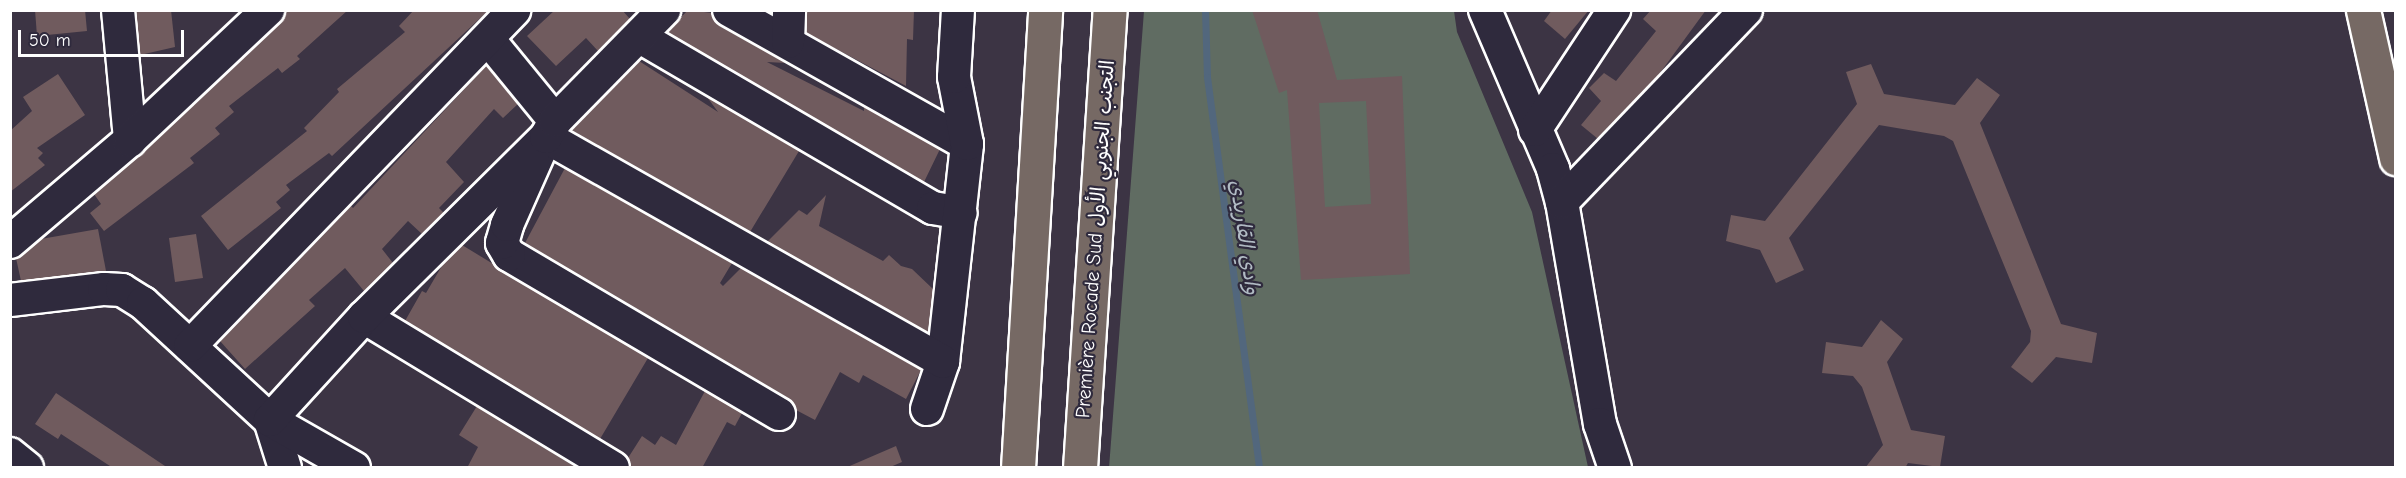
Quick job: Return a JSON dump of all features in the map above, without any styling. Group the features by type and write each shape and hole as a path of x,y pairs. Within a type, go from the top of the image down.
{"highway":[{"path":"1018,468 1045,10"},
{"name":"Première Rocade Sud التجنب الجنوبي الأول","path":"1080,468 1110,10"},
{"path":"2363,10 2396,158"}],"street":[{"path":"117,10 130,140"},
{"path":"10,242 130,140 268,10"},
{"path":"270,420 364,317 640,37 663,10"},
{"path":"729,10 967,144"},
{"path":"789,10 789,42"},
{"path":"927,409 943,362 967,144 954,77 958,10"},
{"path":"1535,130 1614,10"},
{"path":"1562,202 1746,10"},
{"path":"190,346 514,11"},
{"path":"1487,12 1562,202 1600,424 1615,468"},
{"path":"640,37 933,208 961,213"},
{"path":"488,39 550,129 943,362"},
{"path":"550,129 507,225 502,243 509,255 779,414"},
{"path":"10,300 104,289 122,290 143,303 270,420 354,468"},
{"path":"364,317 614,468"},
{"path":"270,420 285,468"},
{"path":"10,454 27,468"}],"shaded area":[{"path":"1144,11 1454,11 1457,32 1532,212 1588,467 1109,468"}],"building":[{"path":"35,10 85,10 87,31 37,36"},
{"path":"136,10 171,10 175,47 140,55"},
{"path":"285,10 348,10 297,56 300,59 282,73 278,68 229,106 234,112 215,128 220,134 190,158 194,163 104,231 90,213 101,204 94,194 280,23"},
{"path":"414,10 489,10 332,156 329,153 286,185 290,190 276,202 281,208 228,250 201,216 307,131 304,128 339,92 337,89 405,32 399,26"},
{"path":"555,10 622,10 630,19 598,51 586,38 556,66 527,36"},
{"path":"688,10 712,13 720,26 786,63 767,62 864,111 864,107 940,149 924,182 667,32"},
{"path":"807,10 914,10 913,40 907,39 906,86 806,33"},
{"path":"1252,10 1317,10 1337,80 1402,76 1410,274 1301,280 1287,90 1279,93","holes":["1366,101 1371,204 1325,207 1319,103"]},
{"path":"1552,10 1589,10 1565,39 1544,21"},
{"path":"1651,10 1706,10 1657,77 1598,139 1581,125 1601,101 1589,88 1604,73 1616,81 1656,31 1643,19"},
{"path":"639,61 718,112 707,97 799,151 750,232 571,130"},
{"path":"1871,64 1884,94 1955,105 1977,78 2000,95 1980,123 2061,324 2097,333 2092,363 2056,357 2032,383 2011,367 2030,342 2031,331 1953,141 1944,136 1879,125 1789,238 1804,270 1776,283 1760,250 1726,241 1731,215 1765,221 1857,104 1846,72"},
{"path":"486,66 518,104 503,118 494,109 446,162 464,182 439,208 444,213 422,234 408,221 382,249 393,263 364,291 345,268 309,300 315,306 245,369 220,341 351,206 353,208"},
{"path":"58,74 85,115 37,148 43,153 38,158 45,165 10,192 10,131 32,111 23,97"},
{"path":"565,168 732,263 720,283 723,286 741,268 921,370 906,399 863,375 859,383 840,372 815,420 796,410 788,398 525,243"},
{"path":"826,195 819,226 883,261 889,255 901,266 912,269 933,289 928,333 767,242 799,210 807,215"},
{"path":"98,229 106,271 21,281 16,258 41,239"},
{"path":"196,234 203,278 175,282 169,238"},
{"path":"462,245 648,358 600,439 405,321 422,291 426,293 443,264"},
{"path":"1881,320 1903,339 1887,362 1911,430 1945,436 1940,467 1908,463 1905,468 1865,468 1883,445 1862,387 1853,376 1822,373 1826,342 1862,347"},
{"path":"705,391 742,413 735,426 727,422 702,468 631,468 628,458 642,436 655,445 661,436 676,445"},
{"path":"56,393 168,468 113,468 61,434 58,439 35,424"},
{"path":"477,406 577,468 467,468 478,447 459,435"},
{"path":"896,446 902,462 888,468 845,468"}],"waterway":[{"name":"وادي القاريدي","path":"1205,10 1207,77 1259,468"}]}
